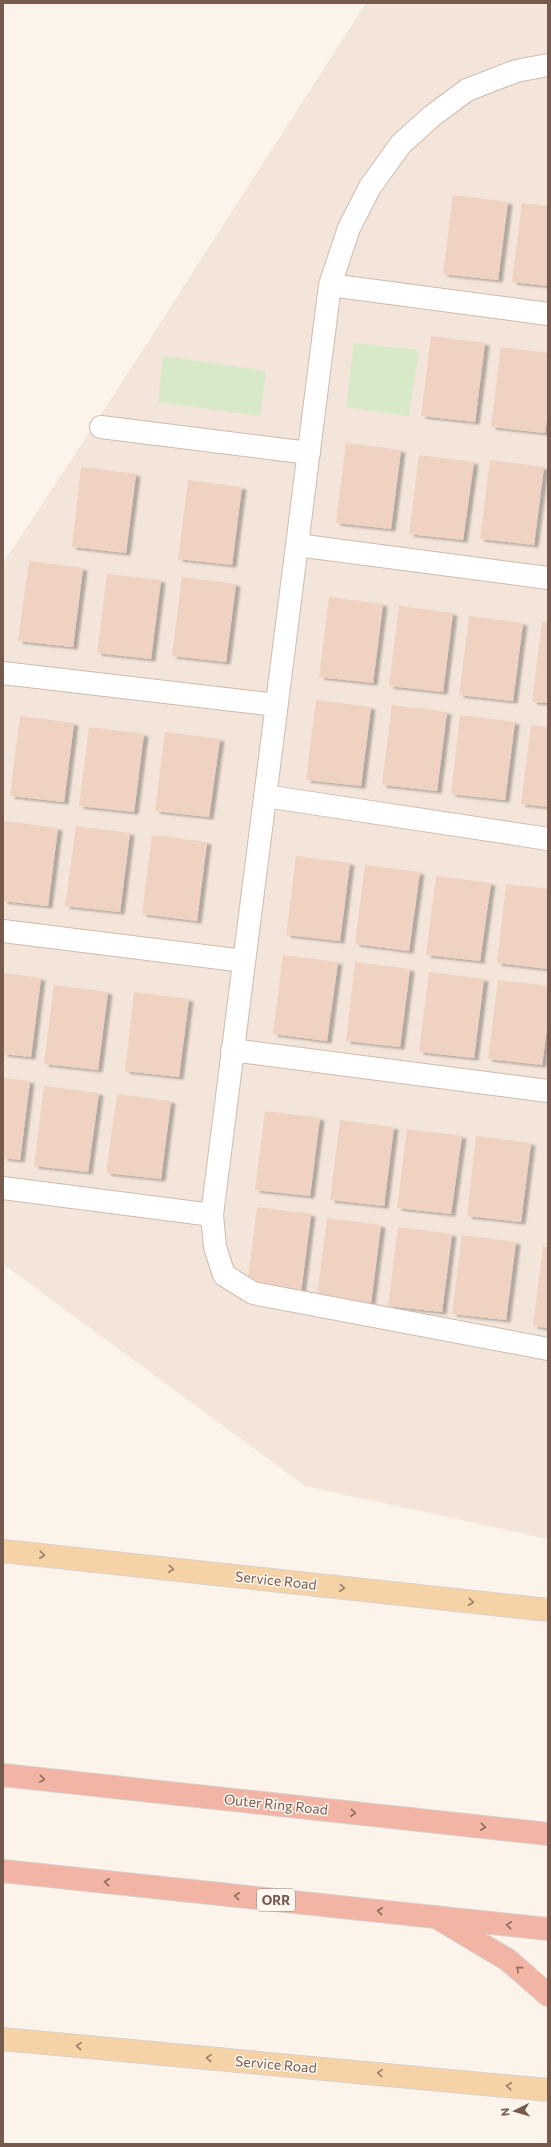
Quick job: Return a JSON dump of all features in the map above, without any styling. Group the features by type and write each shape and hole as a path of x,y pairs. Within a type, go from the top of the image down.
{"highway":[{"name":"Outer Ring Road","path":"3,1775 548,1834"},
{"name":"ORR","path":"3,1871 548,1929"},
{"path":"435,1917 508,1960 548,1995"}],"main road":[{"name":"Service Road","path":"3,1551 548,1610"},
{"name":"Service Road","path":"3,2039 548,2090"}],"street":[{"path":"548,65 516,71 467,90 432,116 401,144 370,187 349,228 330,285 212,1215 215,1247 224,1276 253,1293 548,1349"},
{"path":"330,285 548,314"},
{"path":"101,427 309,453"},
{"path":"296,545 548,578"},
{"path":"3,673 276,705"},
{"path":"265,796 548,839"},
{"path":"3,931 244,961"},
{"path":"232,1050 548,1091"},
{"path":"3,1188 212,1215"}],"shaded area":[{"path":"366,3 548,3 548,1539 305,1486 3,1264 3,563 101,415"}],"green space":[{"path":"354,343 419,350 409,416 346,407"},
{"path":"163,356 266,371 260,416 158,402"}],"building":[{"path":"453,195 508,202 498,280 443,274"},
{"path":"522,203 548,206 548,286 512,282"},
{"path":"431,336 485,343 475,422 421,416"},
{"path":"501,347 548,353 548,411 545,433 491,427"},
{"path":"346,443 401,450 391,529 336,523"},
{"path":"419,455 474,462 463,540 409,534"},
{"path":"490,460 544,467 534,545 480,539"},
{"path":"81,467 136,474 126,553 72,547"},
{"path":"188,480 242,487 232,565 178,559"},
{"path":"29,561 83,568 73,647 18,641"},
{"path":"107,574 161,580 151,659 97,653"},
{"path":"182,577 236,584 226,662 172,656"},
{"path":"329,597 383,604 373,683 319,677"},
{"path":"399,606 453,613 443,692 389,686"},
{"path":"469,616 523,623 513,701 459,695"},
{"path":"542,622 548,622 548,703 532,702"},
{"path":"316,700 371,707 361,786 306,780"},
{"path":"392,705 447,712 437,791 382,785"},
{"path":"460,715 515,722 505,800 451,794"},
{"path":"20,716 74,723 64,802 10,796"},
{"path":"531,725 548,727 548,807 521,804"},
{"path":"89,727 144,734 134,812 79,806"},
{"path":"165,732 220,739 209,817 155,811"},
{"path":"4,821 58,828 48,906 3,901"},
{"path":"76,826 130,833 120,912 65,906"},
{"path":"152,835 207,842 197,921 142,914"},
{"path":"296,856 350,863 340,941 286,935"},
{"path":"365,865 420,872 409,951 355,944"},
{"path":"436,876 491,883 480,961 426,955"},
{"path":"506,884 548,889 548,969 497,963"},
{"path":"283,955 338,962 327,1041 273,1034"},
{"path":"355,962 410,969 400,1047 346,1041"},
{"path":"429,972 484,979 474,1058 419,1052"},
{"path":"3,973 41,978 31,1057 3,1054"},
{"path":"498,980 548,986 548,1020 542,1065 488,1059"},
{"path":"54,985 108,992 98,1070 44,1064"},
{"path":"134,992 189,999 179,1077 125,1071"},
{"path":"3,1078 30,1081 20,1160 3,1158"},
{"path":"44,1086 99,1093 88,1172 34,1166"},
{"path":"117,1094 171,1101 161,1179 106,1173"},
{"path":"265,1111 320,1118 310,1196 255,1190"},
{"path":"340,1120 394,1127 384,1206 330,1200"},
{"path":"407,1129 462,1136 451,1214 397,1208"},
{"path":"476,1136 531,1143 521,1222 467,1216"},
{"path":"257,1207 311,1214 301,1293 247,1287"},
{"path":"327,1218 381,1225 371,1303 317,1297"},
{"path":"398,1227 452,1234 442,1312 388,1306"},
{"path":"462,1235 516,1242 506,1320 452,1314"},
{"path":"543,1247 548,1247 548,1328 533,1326"}]}
